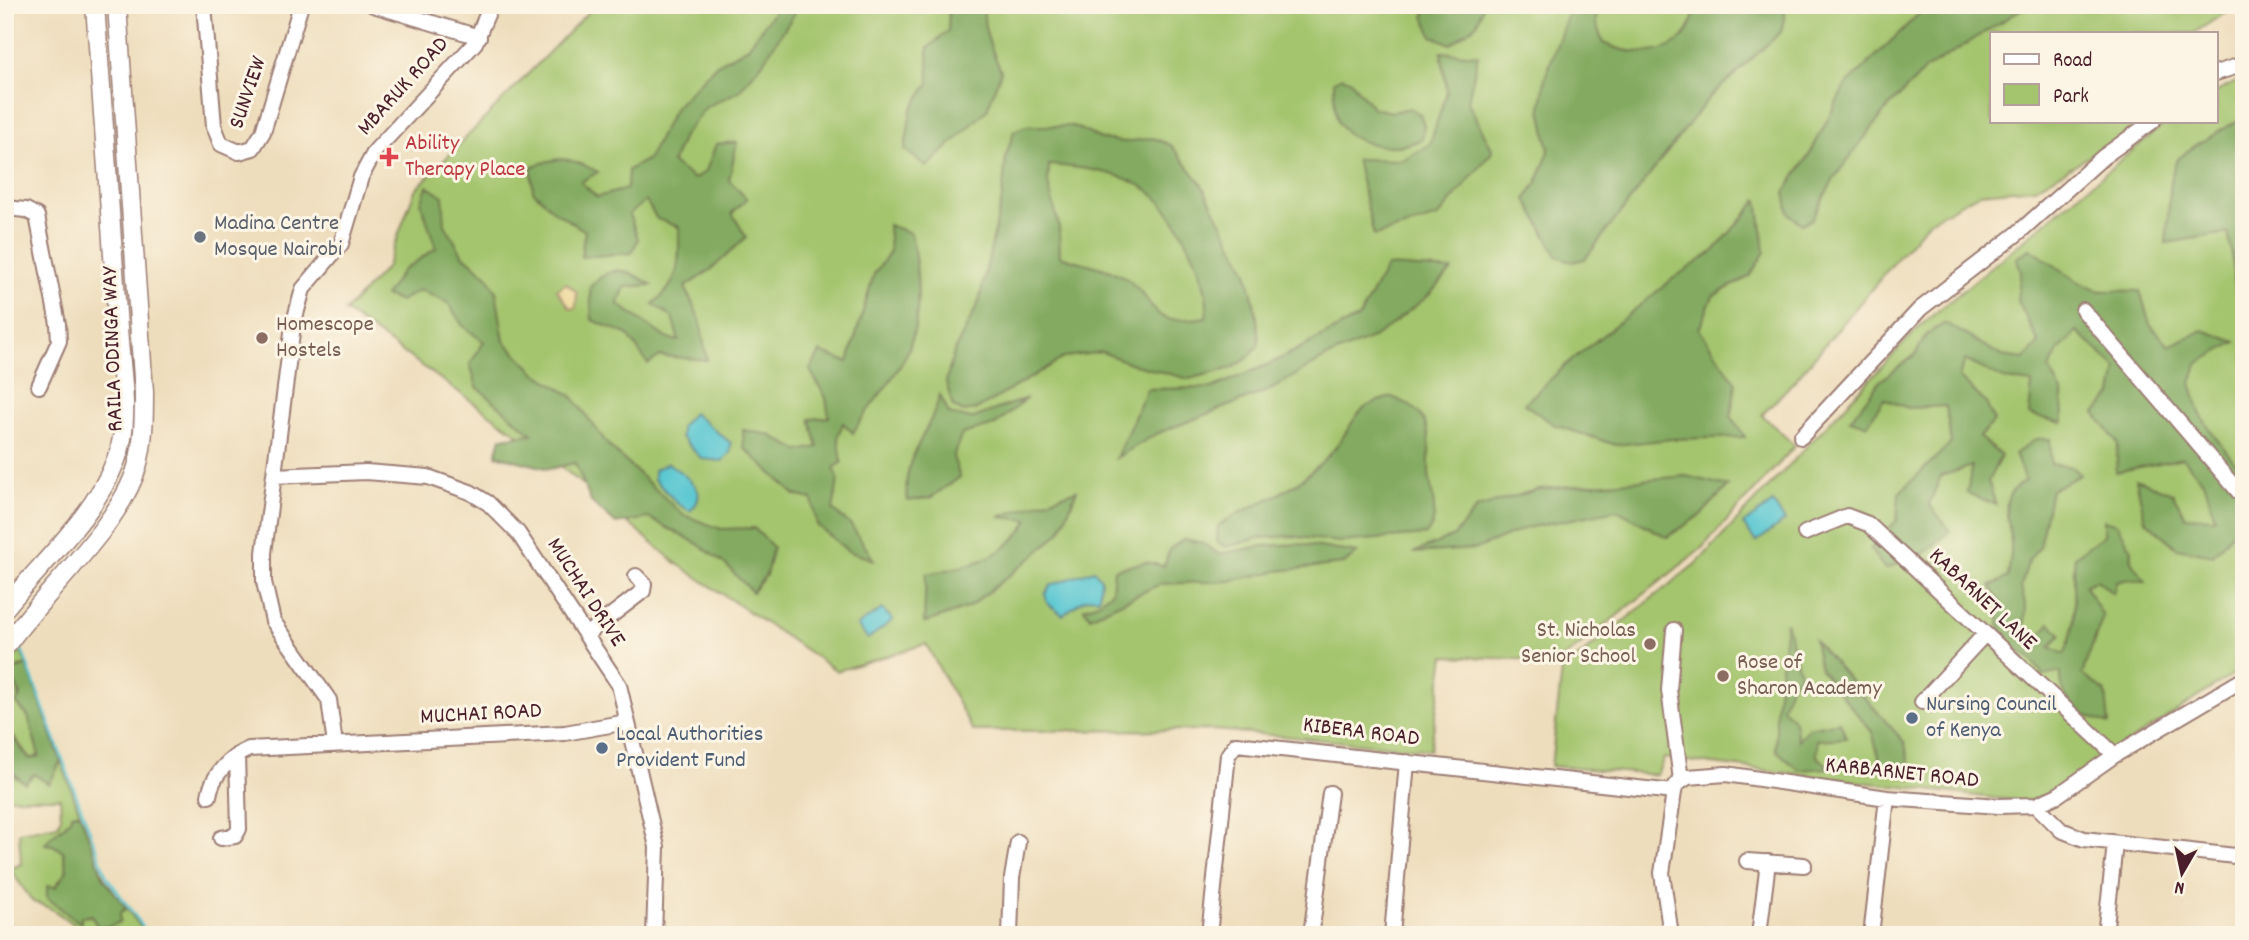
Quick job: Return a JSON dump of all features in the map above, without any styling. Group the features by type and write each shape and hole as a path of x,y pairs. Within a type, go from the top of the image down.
{"main road":[{"name":"RAILA ODINGA WAY","path":"8,605 92,504 116,462 121,442 116,301 95,5"},
{"name":"RAILA ODINGA WAY","path":"12,638 112,517 131,484 142,447 144,392 117,5"}],"street":[{"name":"SUNVIEW","path":"204,5 214,126 222,144 239,152 253,148 263,132 301,5"},
{"path":"373,5 479,37"},
{"name":"MBARUK ROAD","path":"274,476 292,333 303,289 341,244 361,177 375,150 479,37 491,5"},
{"path":"2218,72 2244,64"},
{"path":"1801,437 1920,309 2018,233 2103,157 2151,122"},
{"path":"5,208 26,210 37,216 58,324 59,341 39,386"},
{"path":"2083,310 2244,498"},
{"name":"MUCHAI DRIVE","path":"274,476 403,474 428,477 470,492 488,503 518,533 619,685 657,847 654,935"},
{"path":"274,476 263,567 273,621 326,693 331,708 335,745"},
{"name":"KABARNET LANE","path":"1805,533 1847,516 1868,524 2115,755"},
{"path":"586,634 643,591 645,584 636,576"},
{"path":"1671,935 1662,873 1678,786 1669,690 1674,630"},
{"path":"1922,702 1985,634"},
{"name":"KARBARNET ROAD","path":"1678,786 1726,774 1887,798 1998,806 2036,805 2058,796 2115,755 2244,680"},
{"name":"MUCHAI ROAD","path":"237,755 249,749 565,733 627,722"},
{"name":"KIBERA ROAD","path":"1209,935 1228,755 1232,748 1243,742 1407,762 1678,786"},
{"path":"209,796 214,779 237,755"},
{"path":"221,838 235,836 239,830 237,755"},
{"path":"1392,935 1407,762"},
{"path":"1311,935 1330,793"},
{"path":"1871,935 1887,798"},
{"path":"2036,805 2061,830 2084,839 2244,857"},
{"path":"1010,935 1012,878 1018,842"},
{"path":"2105,935 2115,844"},
{"path":"1747,861 1804,865"},
{"path":"1759,935 1768,862"}],"green space":[{"path":"595,5 2237,5 2196,32 1990,32 1990,122 2136,122 2134,130 2035,188 1980,193 1928,222 1796,379 1762,415 1795,446 1701,549 1560,661 1445,656 1430,750 1215,730 973,731 926,644 837,671 676,563 546,454 345,311 386,268 415,190"},
{"path":"779,5 800,5 763,62 739,91 706,107 683,136 672,163 694,179 706,171 716,144 737,142 729,180 747,199 732,213 746,237 712,269 685,287 700,320 707,360 660,356 648,364 627,334 592,320 590,287 613,271 627,272 652,285 625,287 618,304 666,338 679,341 672,317 653,304 674,279 678,261 679,227 657,219 646,201 629,214 638,239 632,253 581,257 585,231 554,211 533,191 531,167 565,159 598,172 581,182 597,197 627,189 628,170 648,159 675,107 717,64 747,48"},
{"path":"949,5 985,5 984,22 1001,71 987,110 927,167 905,150 911,110 929,83 928,48 948,31"},
{"path":"1428,5 1483,5 1477,24 1451,44 1432,36 1424,16"},
{"path":"1571,5 1597,5 1596,23 1603,43 1624,50 1648,52 1659,51 1679,41 1689,29 1697,5 1787,5 1781,32 1709,98 1585,259 1572,262 1557,256 1526,199 1537,182 1549,151 1541,108 1545,78"},
{"path":"1928,5 2028,5 1925,70 1885,111 1835,177 1812,219 1802,224 1789,214 1785,192 1811,152 1845,86"},
{"path":"1441,52 1478,55 1468,102 1493,151 1438,217 1374,236 1356,159 1402,160 1430,144 1447,91"},
{"path":"1342,77 1350,80 1373,108 1392,112 1410,108 1420,114 1424,126 1422,139 1390,146 1367,143 1347,133 1340,125 1335,109 1334,81"},
{"path":"2244,78 2244,667 2046,796 2026,802 1664,758 1657,775 1551,766 1562,670 1699,561 1921,325 2167,122 2218,122 2218,91"},
{"path":"2244,117 2244,314 2235,285 2228,233 2166,243 2170,189 2176,162 2197,145"},
{"path":"1026,126 1073,126 1101,139 1124,142 1153,138 1171,145 1201,183 1247,272 1257,317 1259,344 1248,358 1232,368 1189,379 1135,365 1102,352 1065,357 976,410 964,412 953,407 946,382 954,352 979,302 1002,198 1006,156 1014,131","holes":["1049,165 1121,177 1155,196 1179,227 1198,265 1207,302 1206,317 1163,317 1139,289 1121,275 1060,256 1059,226 1048,184"]},
{"path":"427,186 443,196 445,225 462,254 488,277 496,291 504,341 536,373 572,396 609,446 683,515 721,529 754,528 773,547 766,575 752,592 726,565 698,544 649,518 616,524 591,502 575,463 549,469 496,455 501,438 532,434 477,387 470,364 484,342 463,326 448,303 420,290 400,301 385,296 402,271 436,248 421,203"},
{"path":"1758,200 1765,252 1749,277 1713,296 1699,329 1736,383 1731,416 1745,437 1672,439 1616,445 1555,425 1524,404 1567,364 1675,277 1713,252"},
{"path":"888,225 911,233 918,281 914,331 903,361 853,433 843,423 838,436 842,462 834,468 838,480 833,510 851,525 874,560 848,551 817,525 812,499 795,495 744,448 743,430 770,435 799,451 818,447 810,419 829,417 826,398 810,370 820,352 848,362 874,274 890,252"},
{"path":"2030,249 2078,282 2096,290 2140,291 2150,324 2169,346 2203,330 2236,342 2197,364 2191,383 2200,413 2244,474 2244,537 2233,532 2213,555 2177,548 2145,520 2136,479 2172,493 2186,517 2215,518 2205,484 2183,458 2116,472 2118,444 2095,413 2112,395 2117,368 2077,332 2059,350 2049,369 2062,392 2063,423 2029,415 2032,383 2003,379 1965,360 1959,377 1986,403 1994,421 1979,437 2001,456 1988,481 1996,505 1967,493 1972,466 1941,476 1929,504 1950,531 1925,553 1885,569 1870,549 1897,520 1899,493 1951,443 1946,406 1908,408 1884,399 1867,425 1850,420 1880,381 1915,355 1926,335 1945,323 2002,356 2024,359 2039,343 2017,299 2021,272 2016,258"},
{"path":"1387,266 1452,270 1428,296 1377,336 1325,358 1272,389 1156,434 1116,458 1147,389 1212,388 1272,363 1359,317"},
{"path":"940,395 949,414 971,419 1027,398 995,425 962,434 953,457 960,477 930,498 908,501 908,472"},
{"path":"1392,397 1417,411 1428,432 1434,513 1431,528 1426,535 1340,542 1290,536 1259,538 1226,547 1217,541 1218,526 1297,483 1331,452 1362,410"},
{"path":"2036,439 2050,439 2051,464 2073,467 2080,475 2051,490 2039,547 2028,562 2021,587 2026,608 2024,635 2038,638 2050,623 2061,634 2050,647 2064,654 2074,618 2075,556 2104,535 2104,520 2117,524 2132,550 2131,561 2146,582 2129,579 2116,582 2113,594 2097,580 2085,586 2103,616 2082,674 2106,693 2109,724 2074,707 2064,692 2061,672 2044,676 2030,658 2007,642 1999,623 2000,603 1991,586 2008,577 2011,548 2007,501 2016,487 2025,480 2015,454"},
{"path":"1686,476 1728,486 1702,514 1667,537 1617,510 1526,528 1476,549 1413,553 1454,536 1477,508 1539,489"},
{"path":"1077,490 1060,532 1031,558 969,607 924,623 926,574 971,564 997,552 1020,533 1029,520 999,517"},
{"path":"1184,539 1202,543 1219,554 1262,546 1300,544 1357,553 1344,564 1277,571 1230,581 1160,584 1090,617 1084,608 1098,603 1112,591 1114,569 1146,562 1164,566 1170,549"},
{"path":"1786,622 1800,674 1790,686 1782,708 1795,721 1798,740 1809,728 1840,722 1846,738 1817,740 1817,756 1830,768 1799,770 1776,750 1776,711"},
{"path":"1814,640 1905,743 1912,779 1869,767 1881,764 1872,732 1820,669"},
{"path":"21,652 27,665 18,667 12,680 18,690 22,710 29,720 39,756 30,759 15,738 5,730 5,674 12,657"},
{"path":"27,665 61,761 49,784 34,774 25,783 7,760 6,730 30,759 39,756 28,716 16,703 21,694 12,680 13,670"},
{"path":"5,758 14,776 25,783 34,774 49,784 61,761 80,813 72,814 46,844 63,851 67,870 47,898 81,922 81,917 120,913 126,908 147,935 124,935 117,929 89,931 79,928 46,906 33,902 10,869 21,864 19,832 58,825 61,817 60,798 7,798"},
{"path":"80,813 104,878 126,908 120,913 120,922 108,927 97,926 91,915 81,917 81,923 47,898 47,886 56,887 67,870 63,851 45,844 66,824 72,814"}],"sand":[{"path":"566,283 577,292 576,307 571,309 557,290"}],"water":[{"path":"693,413 731,443 730,453 722,461 702,459 681,437 681,426"},
{"path":"668,463 688,478 697,490 699,496 690,511 678,504 654,479 654,470"},
{"path":"1773,503 1785,521 1756,542 1743,524"},
{"path":"1094,570 1101,579 1099,598 1084,600 1063,615 1047,603 1045,594 1051,585"},
{"path":"882,609 893,620 868,639 857,626"}],"waterway":[{"path":"8,613 13,626"},
{"path":"19,642 107,877 149,935"}],"place":[{"name":"Ability Therapy Place","path":"389,157"},
{"name":"Madina Centre Mosque Nairobi","path":"200,237"},
{"name":"Homescope Hostels","path":"262,338"},
{"name":"St. Nicholas Senior School","path":"1650,644"},
{"name":"Rose of Sharon Academy","path":"1723,676"},
{"name":"Nursing Council of Kenya","path":"1912,718"},
{"name":"Local Authorities Provident Fund","path":"602,748"}]}
